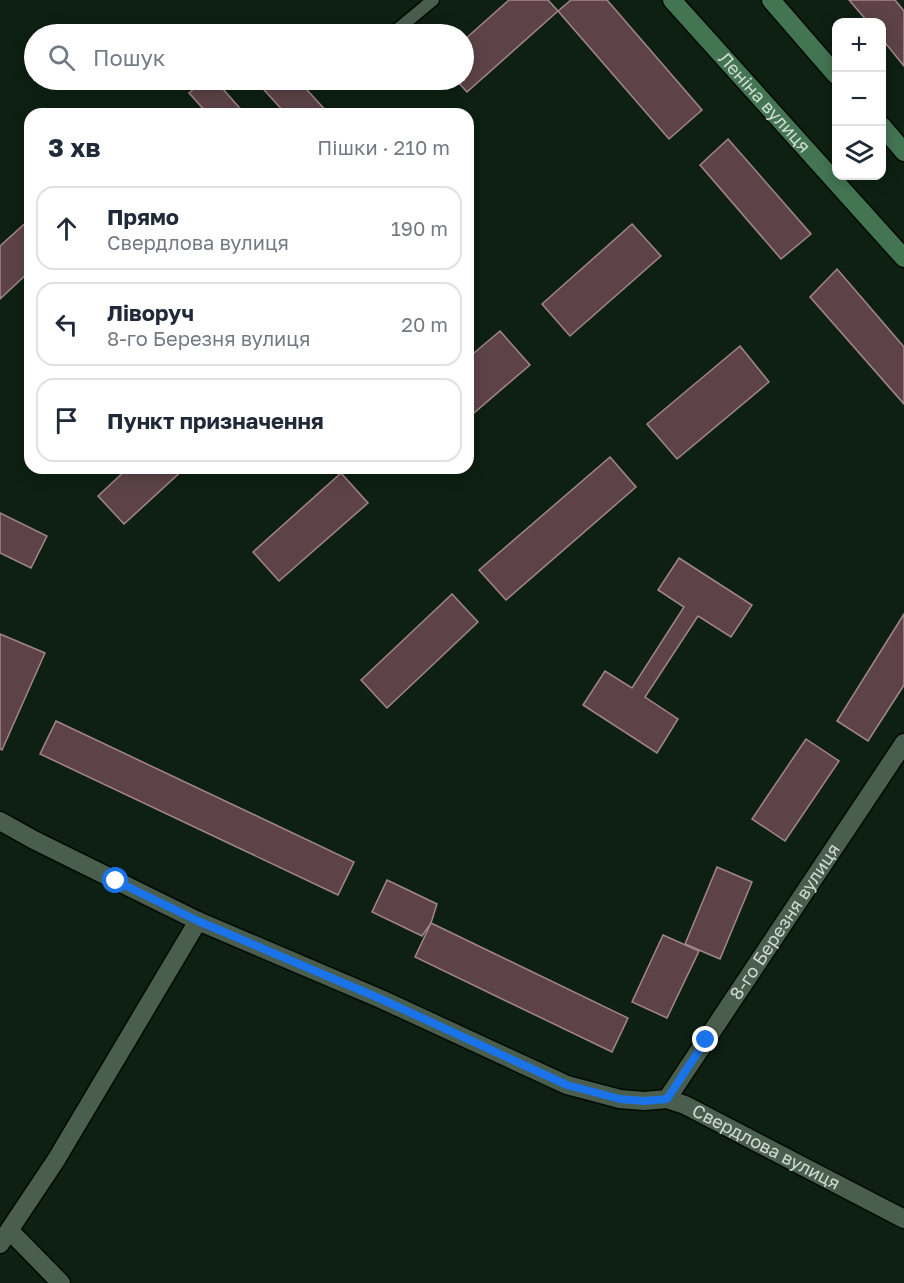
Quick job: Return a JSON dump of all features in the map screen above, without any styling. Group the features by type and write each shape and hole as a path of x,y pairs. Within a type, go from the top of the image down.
{"street":[{"name":"Леніна вулиця","path":"672,0 904,258"},
{"path":"771,0 834,72"},
{"path":"886,131 904,152"},
{"name":"8-го Березня вулиця","path":"667,1099 904,743"},
{"name":"Свердлова вулиця","path":"0,821 198,921 381,999 567,1085 620,1099 644,1101 667,1099 685,1105 904,1219"},
{"path":"61,1283 5,1238 56,1160 198,921"}],"lane":[{"path":"404,24 433,0"}],"building":[{"path":"509,0 548,0 558,11 474,86 474,31"},
{"path":"571,0 607,0 702,110 669,139 558,11"},
{"path":"849,0 895,0 904,11 904,66 886,44 886,18 865,18"},
{"path":"193,90 224,90 240,108 203,108 189,93"},
{"path":"264,90 307,90 324,108 281,108"},
{"path":"728,139 811,234 781,259 700,165"},
{"path":"24,224 24,277 0,299 0,246"},
{"path":"632,224 661,256 570,336 542,304"},
{"path":"837,269 904,347 904,404 810,297"},
{"path":"500,331 530,365 474,413 474,353"},
{"path":"740,346 769,382 677,459 647,424"},
{"path":"610,457 636,487 506,600 479,570"},
{"path":"122,474 178,474 124,524 98,496"},
{"path":"340,474 368,503 279,581 253,552"},
{"path":"0,513 47,536 31,568 0,553"},
{"path":"679,558 752,605 731,637 698,616 645,697 678,719 657,753 583,705 605,671 632,688 684,607 658,590"},
{"path":"452,594 478,622 387,708 361,680"},
{"path":"904,614 904,685 868,741 837,721"},
{"path":"0,634 45,653 2,750 0,749"},
{"path":"56,721 354,862 338,895 40,754"},
{"path":"806,739 839,761 785,841 752,819"},
{"path":"717,867 752,882 720,959 685,944"},
{"path":"387,880 437,904 431,923 422,936 372,912"},
{"path":"431,923 628,1018 612,1052 415,957"},
{"path":"663,935 699,951 667,1018 632,1002"}],"route":[{"path":"116,881 198,921 381,999 567,1085 620,1099 644,1101 667,1099 706,1040"}]}
